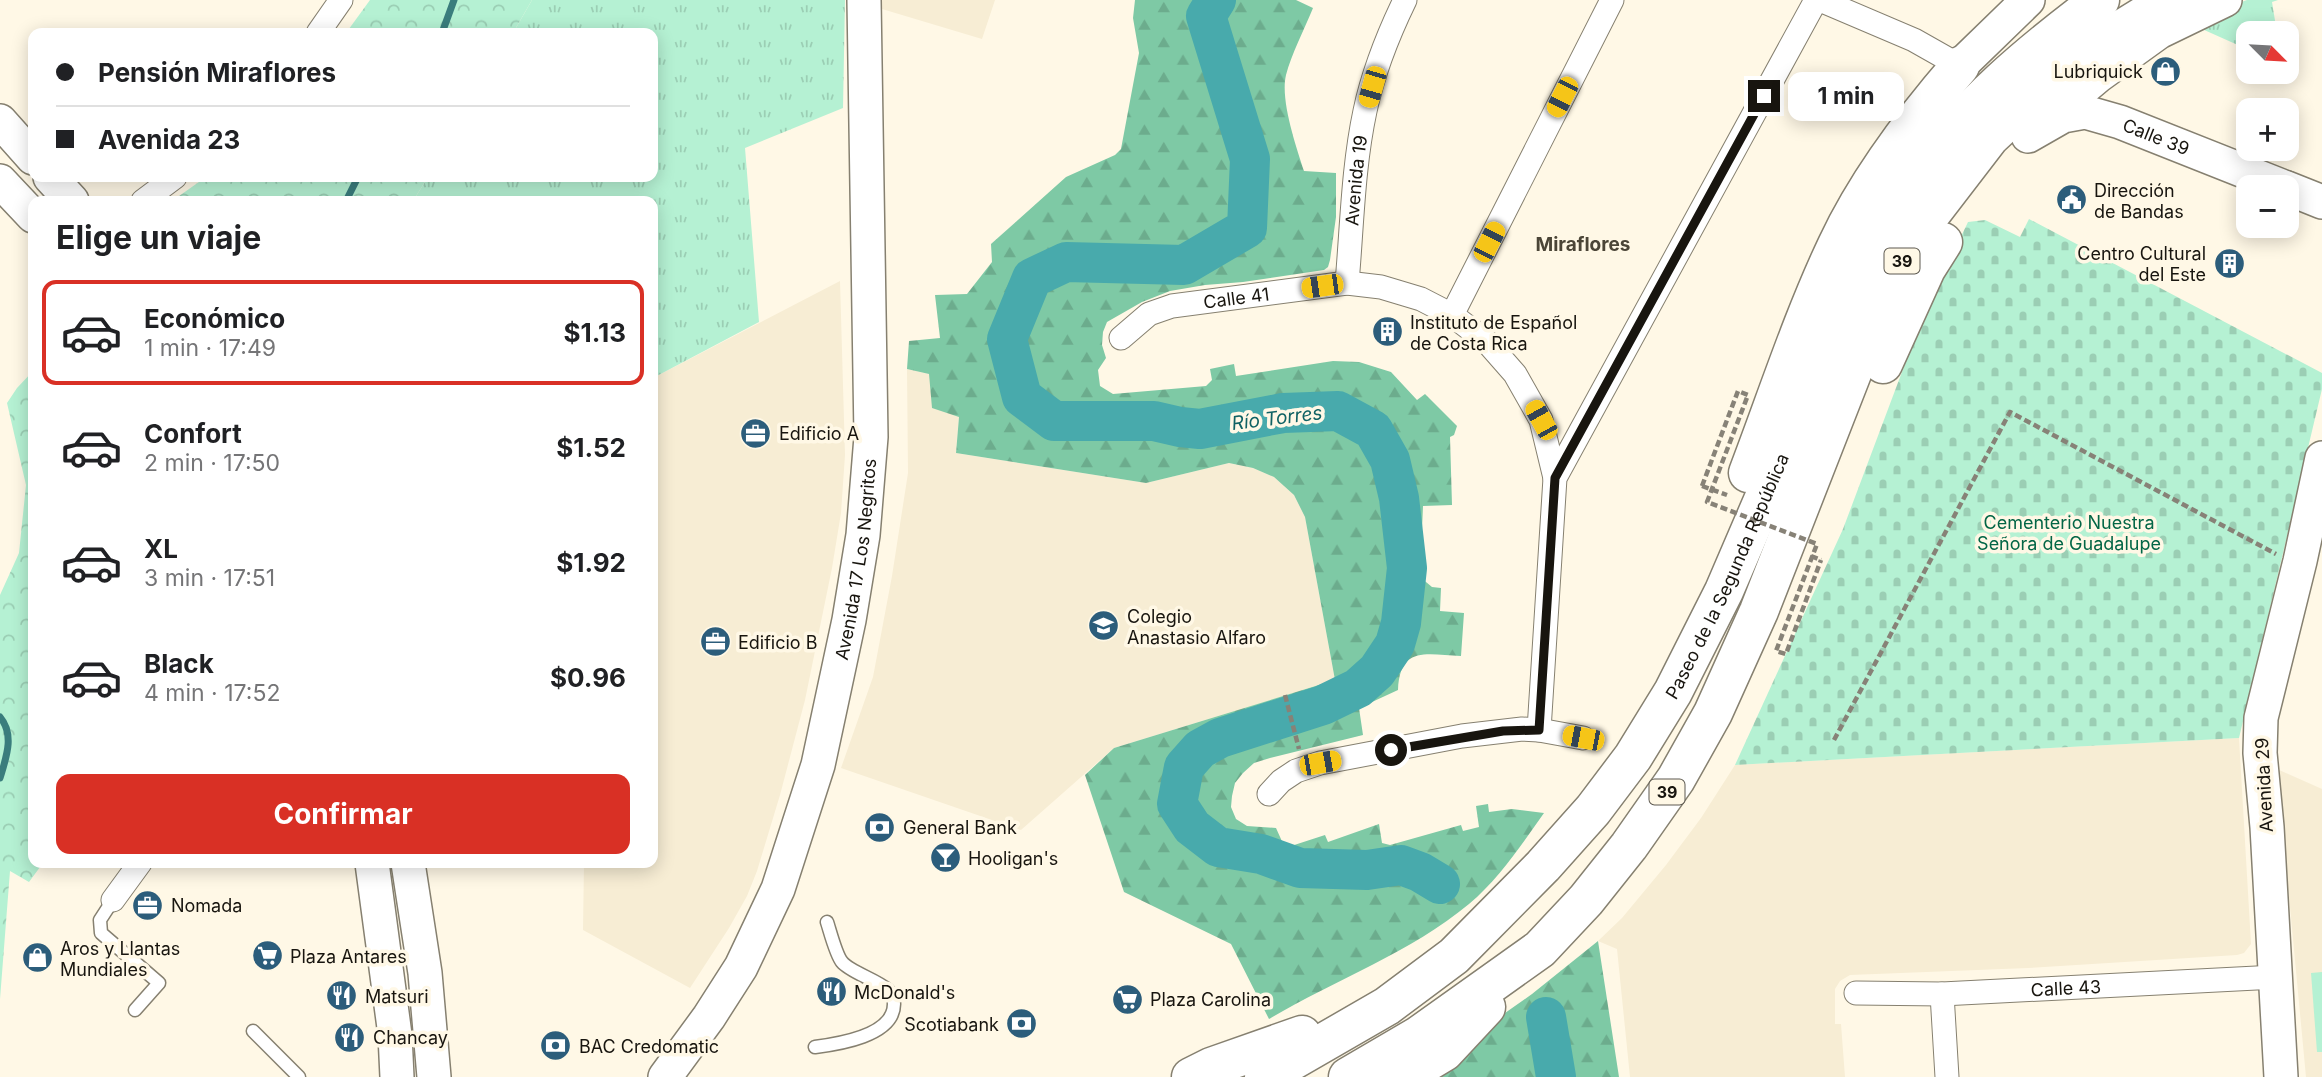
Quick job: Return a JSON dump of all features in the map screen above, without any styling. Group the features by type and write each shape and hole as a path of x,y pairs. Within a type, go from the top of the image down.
{"highway":[{"name":"Paseo de la Segunda República","path":"1264,1077 1387,1006 1454,956 1526,884 1593,810 1633,757 1673,692 1724,591 1854,289 1916,177 1961,121 2010,71 2100,0"},
{"name":"Paseo de la Segunda República","path":"1348,1077 1418,1036 1540,949 1595,889 1629,846 1676,779 1713,713 1759,611 1865,340 1891,280 1927,219 1990,137 2036,94 2098,44 2169,0"},
{"path":"1724,591 1738,500 1810,307 1838,243 1880,169 1925,105 1960,66"},
{"path":"1759,611 1804,552 1869,395 1926,269 1970,199 2028,136"},
{"path":"1402,1077 1444,1052 1540,949"},
{"path":"1191,1077 1211,1067 1387,1006"}],"street":[{"path":"321,28 341,0"},
{"name":"Avenida 17 Los Negritos","path":"665,1077 741,967 778,889 818,765 849,620 863,536 871,437 864,0"},
{"name":"Avenida 19","path":"1347,283 1365,111 1379,63 1405,0"},
{"path":"1451,315 1612,0"},
{"path":"1539,730 1555,478 1818,0 1914,40 1960,66 2028,0"},
{"path":"2028,136 2098,76 2159,32 2225,0"},
{"name":"Calle 39","path":"2028,136 2063,116 2085,112 2120,122 2253,175"},
{"path":"0,121 28,152"},
{"path":"0,181 28,211"},
{"path":"55,182 67,196"},
{"path":"150,196 168,182"},
{"name":"Calle 39","path":"2299,193 2322,202"},
{"name":"Calle 41","path":"1121,338 1139,321 1160,308 1347,283 1403,293 1451,315 1486,341 1515,374 1541,420 1555,478"},
{"name":"Avenida 29","path":"2281,1077 2260,753 2261,718 2311,560 2322,458"},
{"path":"1269,794 1296,771 1320,763 1462,736 1539,730 1583,738"},
{"path":"113,900 137,868"},
{"path":"373,868 393,1022 392,1071 433,1066 425,973 409,868"},
{"name":"Calle 43","path":"1856,993 1941,995 2276,977"},
{"path":"1941,995 1947,1077"}],"lane":[{"path":"113,900 100,920 101,933 159,983 135,1010"},
{"path":"815,1048 866,1036 889,1020 894,1005 893,997 887,989 841,962 827,922"},
{"path":"253,1031 299,1077"}],"path":[{"path":"1738,500 1702,486 1738,391 1748,395 1707,502 1817,544 1776,651 1786,654 1821,561"},
{"path":"1834,740 2010,412 2282,557 2311,560"},
{"path":"1285,695 1299,751"}],"shaded area":[{"path":"882,0 995,0 982,39 882,9"},
{"path":"840,281 845,455 841,513 805,700 757,871 729,928 690,988 583,930 584,868 658,868 658,375"},
{"name":"Colegio Anastasio Alfaro","path":"907,369 929,374 959,417 956,453 1146,483 1229,463 1253,468 1274,477 1294,495 1305,517 1335,680 1114,748 1021,830 841,768 873,677 892,576 908,473"},
{"path":"2239,738 2251,944 2244,953 2028,968 1850,975 1840,981 1835,989 1835,1024 1841,1024 1845,1077 1630,1077 1617,949 1598,941 1622,918 1666,865 1701,818 1735,765"},
{"path":"2277,769 2322,789 2322,1077 2306,1077"}],"green space":[{"path":"370,0 532,0 516,28 350,28"},
{"path":"532,0 845,0 843,108 745,148 759,322 658,375 658,196 416,196 425,182 658,182 658,28 516,28"},
{"path":"1135,0 1296,0 1313,8 1288,67 1285,97 1304,171 1336,173 1336,217 1330,260 1324,270 1170,291 1142,302 1107,322 1102,345 1106,358 1098,370 1100,386 1113,394 1206,386 1212,380 1210,369 1234,364 1236,376 1333,361 1359,362 1391,372 1417,400 1425,394 1457,426 1454,435 1450,437 1452,505 1423,506 1420,577 1432,587 1441,588 1440,611 1464,613 1461,656 1427,654 1410,659 1400,676 1398,690 1359,708 1363,735 1254,763 1235,783 1231,807 1236,819 1247,826 1276,828 1285,848 1325,835 1328,842 1379,824 1382,843 1390,845 1461,825 1463,831 1479,827 1476,806 1488,804 1489,812 1512,809 1544,813 1510,861 1469,904 1397,952 1269,1019 1231,944 1124,892 1085,775 1114,748 1335,680 1305,517 1294,495 1274,477 1253,468 1229,463 1146,483 956,453 959,417 932,408 929,374 907,369 909,341 940,338 935,295 967,294 992,262 991,244 1066,177 1115,155 1121,149 1139,53 1133,18"},
{"path":"2247,0 2278,0 2272,2 2275,21 2236,21 2236,44 2202,29 2197,18"},
{"path":"199,182 425,182 416,196 179,196"},
{"name":"Cementerio Nuestra Señora de Guadalupe","path":"2029,219 2322,373 2322,389 2239,738 1735,765 1843,529 1923,316 1968,222 1985,220 2020,237"},
{"path":"28,376 28,868 39,868 29,882 10,871 0,999 0,595 19,553 26,485 7,403"},
{"path":"1598,941 1619,1077 1414,1077 1532,994"},
{"path":"2322,972 2322,1052 2317,1052 2311,973"}],"waterway":[{"path":"444,28 454,0"},
{"name":"Río Torres","path":"1216,0 1206,16 1250,159 1247,228 1184,265 1066,262 1032,278 1007,339 1022,397 1054,421 1154,421 1200,429 1283,413 1338,411 1373,430 1390,460 1399,498 1407,568 1401,623 1395,644 1377,671 1358,688 1323,705 1220,738 1200,749 1184,767 1177,804 1192,827 1218,847 1261,854 1300,868 1367,870 1401,865 1440,884"},
{"path":"348,196 356,182"},
{"path":"0,717 5,724 8,739 7,755 0,778"},
{"name":"Río Torres","path":"1546,1017 1556,1077"}],"place":[{"name":"Lubriquick","path":"2166,71"},
{"name":"Dirección de Bandas","path":"2071,200"},
{"name":"Centro Cultural del Este","path":"2229,263"},
{"name":"Instituto de Español de Costa Rica","path":"1387,332"},
{"name":"Edificio A","path":"756,433"},
{"name":"Colegio Anastasio Alfaro","path":"1104,626"},
{"name":"Edificio B","path":"715,642"},
{"name":"General Bank","path":"880,827"},
{"name":"Hooligan's","path":"945,858"},
{"name":"Nomada","path":"148,905"},
{"name":"Plaza Antares","path":"267,956"},
{"name":"Aros y Llantas Mundiales","path":"37,958"},
{"name":"McDonald's","path":"831,992"},
{"name":"Matsuri","path":"342,996"},
{"name":"Plaza Carolina","path":"1127,999"},
{"name":"Scotiabank","path":"1022,1024"},
{"name":"Chancay","path":"350,1037"},
{"name":"BAC Credomatic","path":"556,1046"}],"district":[{"name":"Miraflores","path":"1583,244"}],"route":[{"path":"1391,750 1462,736 1522,729 1539,730 1555,478 1764,96"}]}
